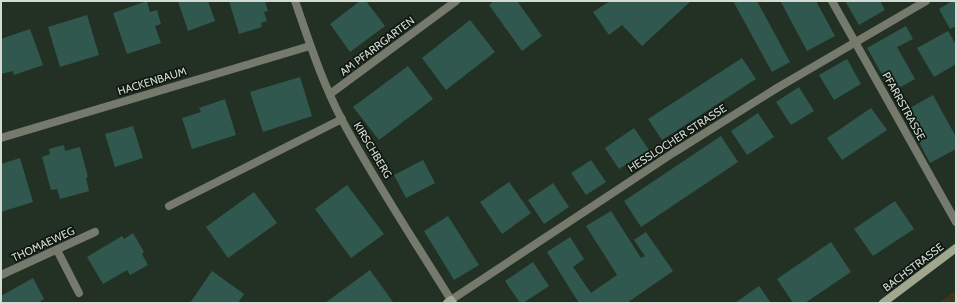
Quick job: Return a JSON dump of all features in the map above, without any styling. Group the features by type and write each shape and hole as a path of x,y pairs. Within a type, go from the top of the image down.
{"street":[{"name":"KIRSCHBERG","path":"295,1 310,46 342,119 450,302"},
{"name":"AM PFARRGARTEN","path":"330,94 456,1"},
{"name":"PFARRSTRASSE","path":"832,1 956,222"},
{"name":"HESSLOCHER STRASSE","path":"450,302 673,154 777,88 926,1"},
{"name":"HACKENBAUM","path":"1,138 310,46"},
{"path":"169,206 342,119"},
{"name":"THOMAEWEG","path":"1,275 95,232"},
{"name":"BACHSTRASSE","path":"883,303 956,248"},
{"path":"57,250 79,292"}],"shaded area":[{"path":"954,292 956,296 956,303 938,303"}],"building":[{"path":"147,1 150,12 157,10 161,24 155,26 161,43 127,54 113,13"},
{"path":"178,1 208,1 215,21 188,31"},
{"path":"229,1 265,1 268,11 264,12 267,21 261,23 262,27 239,34"},
{"path":"360,1 366,1 385,26 350,52 330,24"},
{"path":"494,1 517,1 542,36 522,51 489,5"},
{"path":"610,1 691,1 642,46 622,25 609,35 593,12"},
{"path":"733,1 757,1 790,62 772,72"},
{"path":"816,1 835,36 807,51 781,2"},
{"path":"845,1 880,1 885,10 859,25"},
{"path":"952,1 956,1 956,26 950,29 939,9"},
{"path":"87,15 99,55 60,67 48,27"},
{"path":"470,20 495,52 446,90 422,58"},
{"path":"906,26 913,39 897,47 915,79 892,92 867,48"},
{"path":"30,29 43,65 14,75 13,71 1,74 1,39"},
{"path":"948,31 956,45 956,64 934,77 917,48"},
{"path":"742,58 756,79 662,140 648,119"},
{"path":"847,59 861,84 834,100 819,75"},
{"path":"408,66 433,99 379,140 353,107"},
{"path":"300,77 312,116 263,132 250,92"},
{"path":"799,87 814,111 791,125 776,102"},
{"path":"933,95 956,137 956,149 930,163 903,112"},
{"path":"225,99 236,135 192,149 182,118 201,112 199,108"},
{"path":"871,108 887,130 842,160 827,138"},
{"path":"758,113 774,137 747,155 731,131"},
{"path":"133,126 143,158 115,167 105,134"},
{"path":"634,128 649,150 619,169 605,148"},
{"path":"721,136 738,162 641,227 624,201"},
{"path":"64,145 65,151 80,147 88,177 86,178 89,191 60,199 57,189 51,190 42,157 50,154 49,149"},
{"path":"20,158 33,202 1,212 1,164"},
{"path":"423,160 435,183 406,198 394,175"},
{"path":"591,160 606,182 586,195 571,173"},
{"path":"509,182 531,213 502,234 480,202"},
{"path":"553,183 569,207 544,224 528,200"},
{"path":"347,185 384,234 351,258 315,209"},
{"path":"254,192 277,223 228,258 206,227"},
{"path":"895,201 914,229 873,256 854,229"},
{"path":"611,211 641,258 645,256 634,240 646,232 673,271 627,303 579,303 547,252 570,237 584,259 573,267 591,293 617,275 586,226"},
{"path":"448,216 479,265 454,280 424,231"},
{"path":"133,233 144,252 142,254 148,265 130,275 127,270 103,284 87,257 122,236 124,239"},
{"path":"831,242 851,272 805,303 793,303 777,279"},
{"path":"533,262 549,286 523,303 520,303 505,281"},
{"path":"370,270 393,302 325,303"},
{"path":"212,271 244,294 238,303 190,303"},
{"path":"33,278 44,299 38,303 1,303 1,296"},
{"path":"759,286 771,303 735,303"}]}
